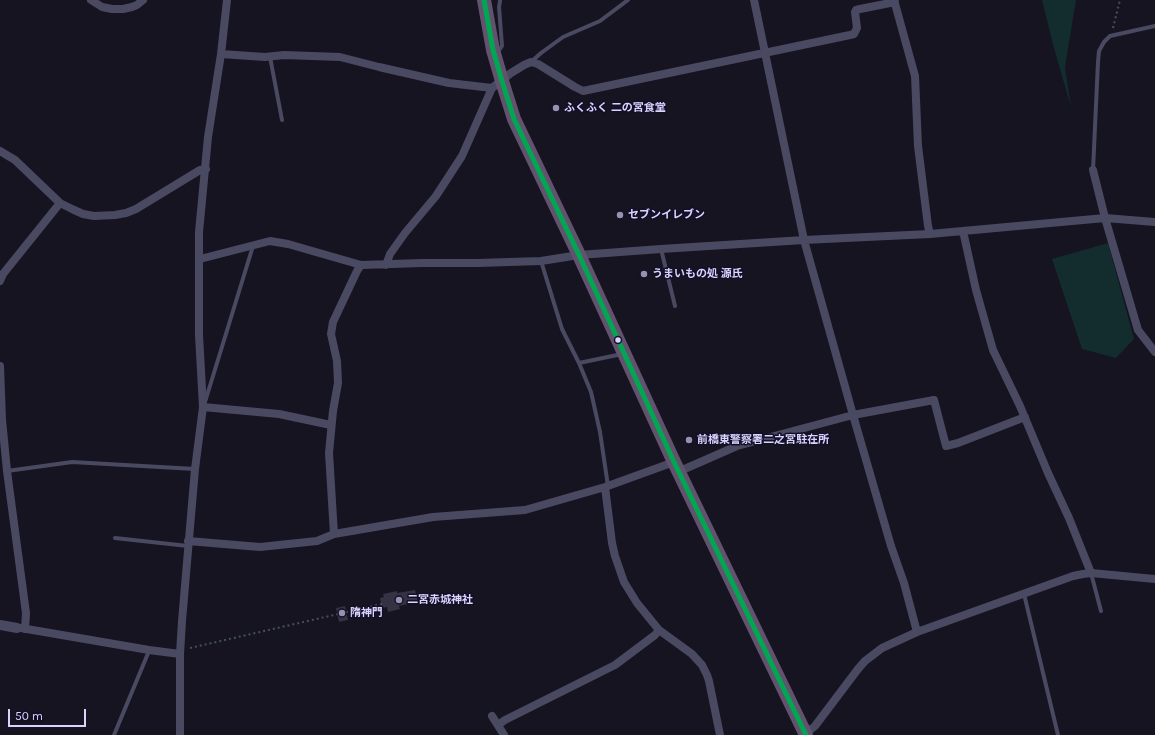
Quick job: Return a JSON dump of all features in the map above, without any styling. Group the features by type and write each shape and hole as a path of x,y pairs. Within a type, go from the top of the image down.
{"highway":[{"path":"484,0 494,50 497,84 806,735"}],"street":[{"path":"92,0 102,7 123,9 132,7 143,0"},
{"path":"180,735 180,654 188,544 203,407 199,335 199,232 208,137 221,54 227,0"},
{"path":"754,0 804,240 852,415 891,546 904,583 917,632"},
{"path":"386,265 390,254 401,238 436,196 462,156 497,84 511,73 531,62 538,64 583,91 854,34 857,28 856,10 894,1 915,76 918,146 930,234"},
{"path":"221,54 265,57 284,55 340,57 449,83 497,84"},
{"path":"0,151 15,160 60,203 83,214 94,216 104,216 136,209 200,170 206,169"},
{"path":"1093,170 1105,218 1138,330 1155,352"},
{"path":"0,281 3,274 60,203"},
{"path":"200,259 270,241 288,244 361,265 386,265 422,262 478,263 541,261 579,255 661,248 930,234 1105,218 1155,222"},
{"path":"963,231 976,290 993,350 1025,417 1091,573"},
{"path":"334,534 329,453 338,383 337,361 331,334 333,322 361,265"},
{"path":"0,366 3,460 7,471 26,613 21,628"},
{"path":"188,544 260,547 317,541 334,534 433,517 525,510 677,466 737,446 852,415 934,400 946,446 958,443 1025,417"},
{"path":"203,407 279,414 332,425"},
{"path":"606,486 612,543 624,582 636,603 659,630 692,654 705,670 709,681 720,735"},
{"path":"806,735 815,726 858,669 866,661 882,648 917,632 1073,576 1091,573 1155,579"},
{"path":"0,625 180,654"},
{"path":"498,725 505,720 615,665 659,630"},
{"path":"492,716 504,735"}],"lane":[{"path":"531,62 563,38 600,21 628,0"},
{"path":"494,50 500,49 502,46 499,7 500,1"},
{"path":"1093,170 1098,62 1100,51 1104,42 1110,36 1155,26"},
{"path":"270,56 282,120"},
{"path":"203,407 253,246"},
{"path":"661,248 675,306"},
{"path":"541,261 562,329 579,363 591,392 600,432 606,486"},
{"path":"579,363 625,354"},
{"path":"7,471 72,462 195,470"},
{"path":"115,538 188,544"},
{"path":"1091,573 1100,611"},
{"path":"1024,594 1058,735"},
{"path":"114,735 149,650"}],"path":[{"path":"1110,36 1120,0"},
{"path":"189,648 382,604"}],"green space":[{"path":"1042,0 1076,0 1065,67 1071,107 1054,48"},
{"path":"1108,243 1134,339 1116,358 1082,349 1052,259"}],"building":[{"name":"二宮赤城神社","path":"415,590 418,602 399,606 400,609 388,612 387,607 382,608 380,598 384,597 383,594 397,591 397,593"},
{"name":"隋神門","path":"345,606 348,620 339,622 336,608"}],"transit line":[{"path":"484,0 493,50 514,119 579,255 674,462 806,735"}],"place":[{"name":"ふくふく 二の宮食堂","path":"556,108"},
{"name":"セブンイレブン","path":"620,215"},
{"name":"うまいもの処 源氏","path":"644,274"},
{"name":"前橋東警察署二之宮駐在所","path":"689,440"},
{"name":"二宮赤城神社","path":"399,600"},
{"name":"隋神門","path":"342,613"}]}
